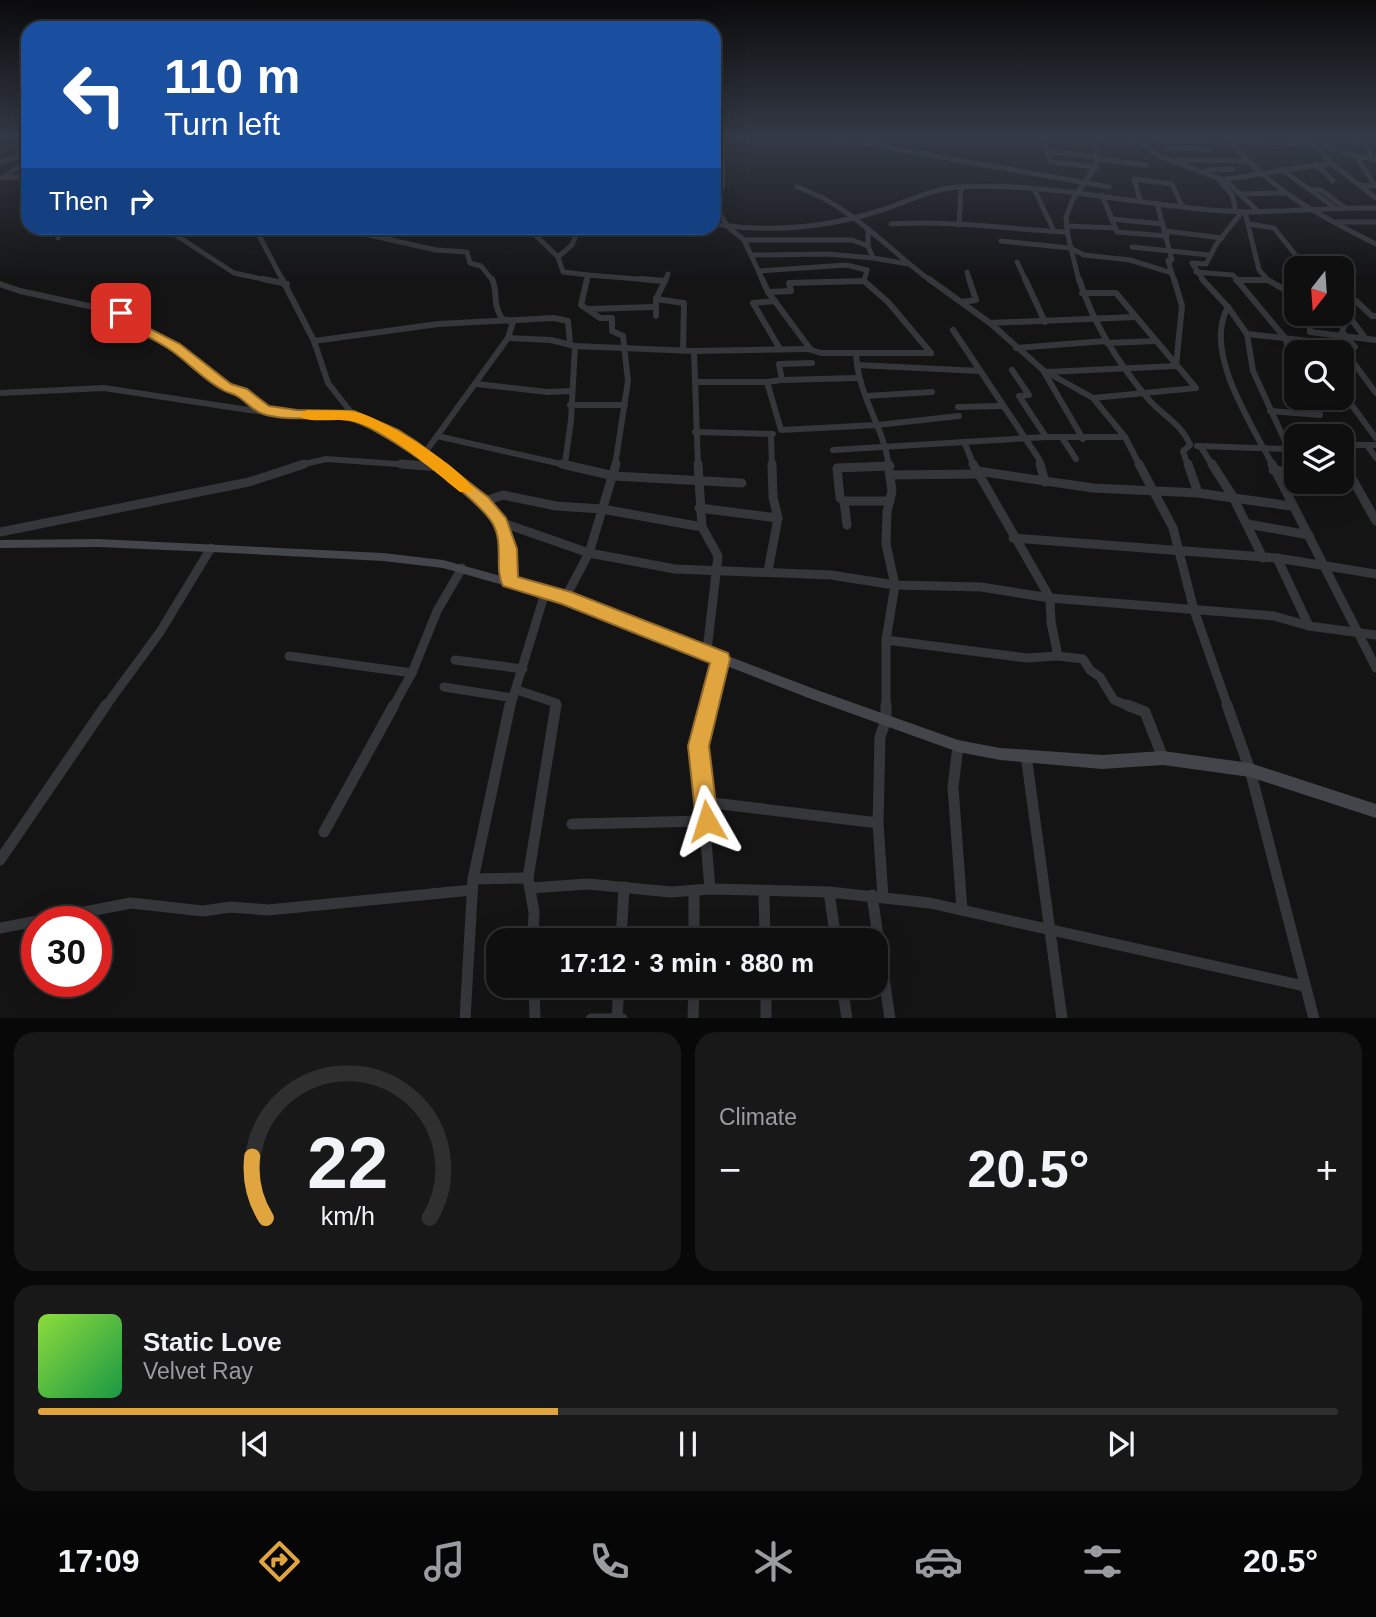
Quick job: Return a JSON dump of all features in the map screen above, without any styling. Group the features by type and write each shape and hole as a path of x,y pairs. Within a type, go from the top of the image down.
{"street":[{"path":"1110,187 1086,185 1078,192 1069,206 1066,229 1082,293 1107,342 1152,403 1171,418 1190,445 1284,449"},
{"path":"1136,185 1140,200"},
{"path":"1172,185 1182,206"},
{"path":"1223,185 1249,225 1259,270 1267,280 1284,290"},
{"path":"1230,185 1243,194 1259,212"},
{"path":"1275,185 1306,208 1376,244"},
{"path":"1304,185 1334,207"},
{"path":"1360,185 1374,185"},
{"path":"1360,185 1376,198"},
{"path":"797,187 818,194 856,217 868,231 908,264 990,323 1045,371 1093,398 1125,437 1173,528 1194,610 1250,770 1314,1018"},
{"path":"721,226 813,228 856,217 936,190 961,187 1078,192 1241,212 1334,207 1376,208"},
{"path":"960,225 961,187"},
{"path":"1034,189 1054,231"},
{"path":"1312,190 1321,190 1344,207"},
{"path":"1243,194 1286,193"},
{"path":"1102,195 1117,232 1165,230"},
{"path":"1157,203 1172,260 1168,260 1182,306 1176,366"},
{"path":"1241,212 1222,238 1212,245 1206,264 1192,263 1195,272 1228,307 1247,334 1253,371 1284,439"},
{"path":"721,215 728,227 744,240 768,292 810,349"},
{"path":"1111,219 1222,238"},
{"path":"891,224 914,220 1054,231 1116,228"},
{"path":"1334,222 1376,222"},
{"path":"1249,225 1274,228 1295,256"},
{"path":"868,231 868,246 873,258"},
{"path":"176,235 234,273 287,284"},
{"path":"259,235 287,284 314,341 328,383 354,416"},
{"path":"369,235 436,250 467,252 470,263 481,266 493,280 494,305 502,319 513,322 508,338 477,384 424,454"},
{"path":"535,235 558,257 563,272 667,277 655,303 656,316"},
{"path":"558,257 572,245 576,235"},
{"path":"1364,238 1376,237"},
{"path":"744,240 852,240 868,246"},
{"path":"1001,240 1070,248 1084,255 1130,260 1172,274"},
{"path":"1132,247 1209,255"},
{"path":"753,256 827,254 908,264"},
{"path":"1017,262 1045,322"},
{"path":"759,271 846,265 867,270 863,281"},
{"path":"962,302 976,300 967,272"},
{"path":"1195,272 1233,275 1286,338"},
{"path":"565,597 589,553 614,476 620,446 620,419 628,381 623,336 612,331 612,318 600,318 581,305 588,275"},
{"path":"1236,280 1267,280"},
{"path":"508,338 551,340 573,345 683,351 810,349 821,353 931,354 888,302 863,281 789,283 791,291 768,292"},
{"path":"0,284 20,291 121,313 140,329 175,347 227,387 242,392 265,410"},
{"path":"1082,293 1116,293 1176,366"},
{"path":"775,301 753,303 780,349"},
{"path":"1354,301 1372,316 1376,316"},
{"path":"586,309 684,303 683,351"},
{"path":"1228,307 1223,313 1222,352 1228,377 1291,506 1327,568 1376,668"},
{"path":"314,341 438,324 554,317 568,321 573,345 571,440 565,463"},
{"path":"990,323 1135,317"},
{"path":"1307,326 1310,332 1376,341"},
{"path":"1346,326 1342,331 1347,338"},
{"path":"1354,326 1366,339"},
{"path":"953,330 1039,459 1045,482"},
{"path":"1247,334 1301,340"},
{"path":"1016,348 1156,341"},
{"path":"694,351 699,508 702,527 718,556 708,651"},
{"path":"856,353 857,378 886,449 890,471 886,544 895,585 886,640 886,720 880,737 878,822 878,896 890,1018"},
{"path":"782,380 779,364 812,363"},
{"path":"857,365 980,371"},
{"path":"1045,371 1176,366 1181,367 1196,388 1093,398"},
{"path":"1354,368 1376,393"},
{"path":"1012,370 1029,395 1018,396 1046,437"},
{"path":"1045,371 1083,439"},
{"path":"695,382 857,378"},
{"path":"695,432 782,433 767,382"},
{"path":"477,384 547,392 572,391"},
{"path":"0,393 104,388 203,404 297,415 354,416 393,433 441,467 482,502 500,522 509,549 509,582"},
{"path":"866,396 932,392"},
{"path":"570,405 625,405"},
{"path":"958,407 1001,405"},
{"path":"1354,408 1376,438"},
{"path":"1270,411 1320,415 1317,410"},
{"path":"781,430 877,425 959,416"},
{"path":"768,571 778,518 773,497 771,434"},
{"path":"437,436 614,476 743,483"},
{"path":"833,450 886,449 1046,437 1125,437"},
{"path":"1063,439 1076,459"},
{"path":"965,444 977,473 1050,598 1051,622 1058,656"},
{"path":"1190,445 1183,452 1198,493"},
{"path":"1371,445 1376,458"},
{"path":"1200,446 1233,497 1263,558"},
{"path":"0,532 249,482 326,459 441,467"},
{"path":"847,524 844,501 840,498 837,468 977,473 1093,488 1198,493 1291,506"},
{"path":"1273,470 1284,471"},
{"path":"1354,488 1376,521"},
{"path":"482,502 503,495 556,506 602,509 702,527"},
{"path":"844,501 890,501"},
{"path":"699,508 778,518"},
{"path":"500,522 589,553 675,569 768,571 831,575 895,585 981,587 1050,598 1274,616 1309,626 1376,635"},
{"path":"1248,524 1309,535"},
{"path":"1013,538 1152,551 1277,558 1376,574"},
{"path":"0,544 98,543 211,548 383,557 462,568 565,597 708,651 721,659 958,746 1000,754 1102,762 1163,758 1250,770 1376,811"},
{"path":"0,860 83,736 160,632 211,548"},
{"path":"1277,558 1309,626"},
{"path":"324,832 412,673 437,611 462,568"},
{"path":"465,1018 471,944 472,885 504,725 545,593"},
{"path":"886,640 1027,658 1058,656 1083,659 1090,670 1100,677 1114,700 1145,712 1163,758"},
{"path":"289,656 412,673"},
{"path":"710,889 707,821 698,746 721,659"},
{"path":"455,660 523,669"},
{"path":"444,687 515,694 556,703 529,883 534,912 533,928"},
{"path":"958,746 953,787 962,910"},
{"path":"1026,755 1062,1018"},
{"path":"705,802 878,822"},
{"path":"572,824 707,821"},
{"path":"0,928 131,903 203,911 231,907 268,910 472,885 604,884 694,893 710,889 829,892 878,896 962,910 1304,986"},
{"path":"622,928 624,887"},
{"path":"764,892 765,928"},
{"path":"829,892 834,928"},
{"path":"694,893 694,928"},
{"path":"534,998 535,1018"},
{"path":"591,1018 620,1018 619,998"},
{"path":"693,1018 694,998"},
{"path":"766,998 766,1018"},
{"path":"844,998 847,1018"}],"slow traffic":[{"path":"307,415 354,416 393,433 441,467 465,488"}],"route":[{"path":"121,313 128,321 175,347 227,387 242,392 265,410 297,415 354,416 393,433 412,445 482,502 500,522 509,549 509,582 565,597 708,651 721,659 698,746 707,821"}]}
